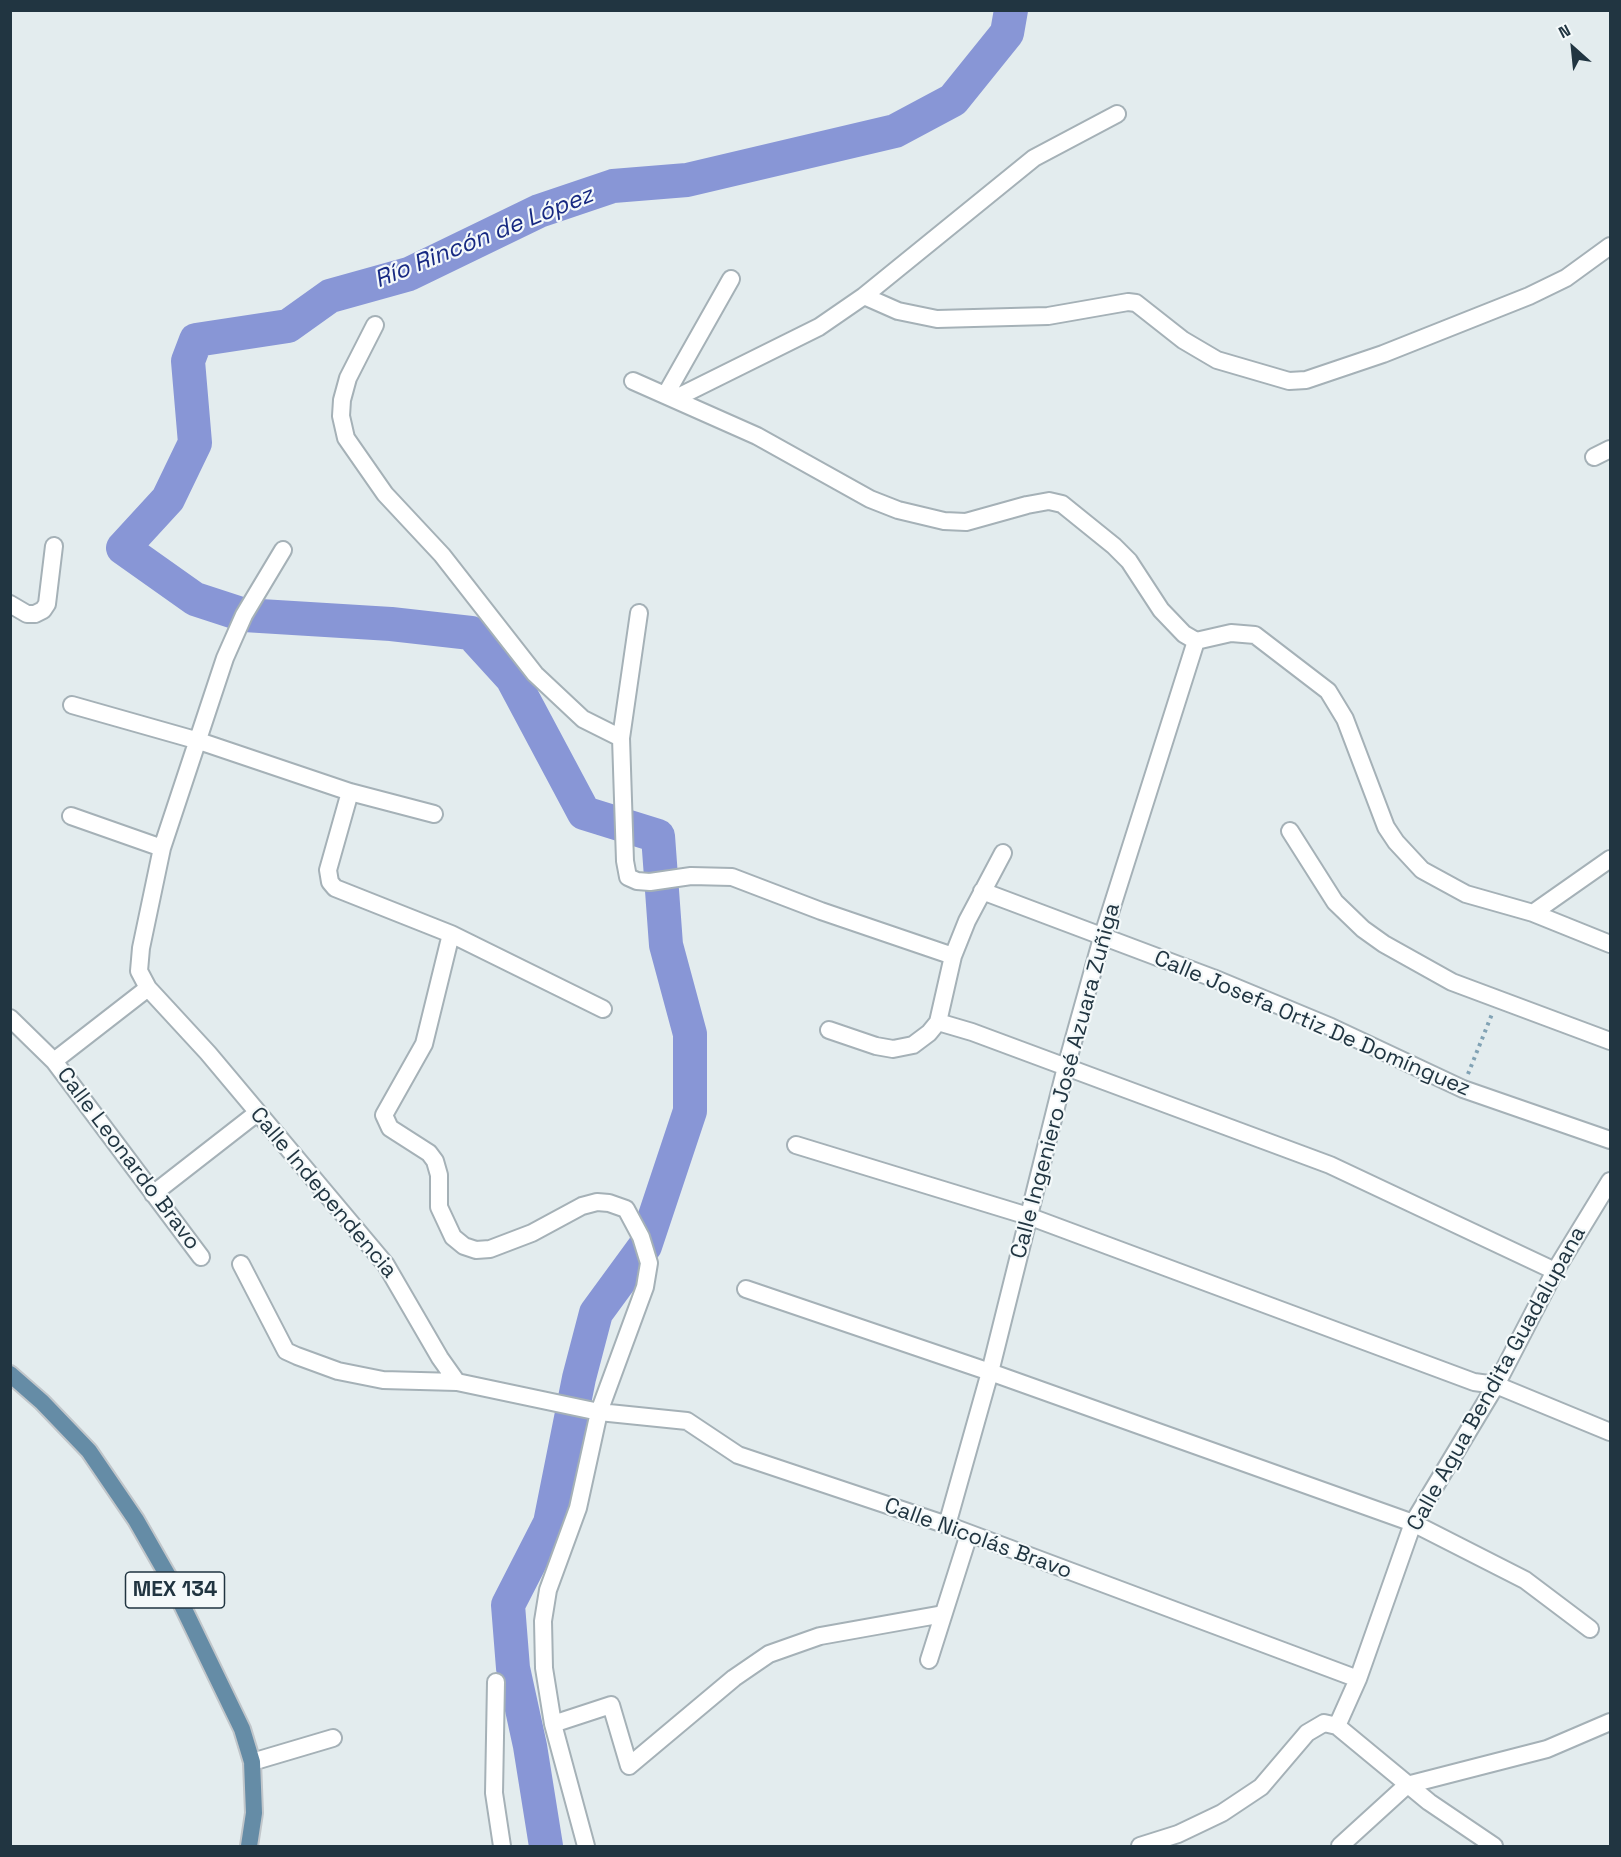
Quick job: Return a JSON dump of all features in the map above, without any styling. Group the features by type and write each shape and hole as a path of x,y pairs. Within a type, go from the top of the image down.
{"main road":[{"name":"MEX 134","path":"10,1374 42,1402 89,1451 136,1520 168,1576 242,1729 252,1762 254,1813 249,1846"}],"street":[{"path":"670,396 819,327 864,296 1034,158 1117,114"},
{"path":"864,296 898,311 937,319 1048,316 1128,302 1147,310 1183,340 1217,360 1288,381 1306,380 1383,354 1529,296 1582,268 1611,246"},
{"path":"670,396 731,279"},
{"path":"375,325 348,378 342,400 341,416 351,447 385,494 442,555 535,674 583,719 621,738"},
{"path":"633,381 757,436 870,500 898,510 944,521 966,522 1027,505 1049,501 1062,504 1114,546 1174,626 1197,641 1231,633 1255,635 1318,681 1336,702 1346,719 1386,827 1407,856 1441,883 1466,894 1533,913 1611,944"},
{"path":"1594,457 1611,449"},
{"path":"10,604 27,614 35,614 43,610 46,604 54,546"},
{"path":"54,1061 148,988 141,980 139,961 162,848 225,658 244,615 283,550"},
{"path":"639,613 621,738 625,861 628,877 632,880 650,882 703,875 732,877 820,911 953,956"},
{"name":"Calle Ingeniero José Azuara Zuñiga","path":"947,1525 990,1372 1066,1067 1102,938 1197,641"},
{"path":"72,705 199,741 350,792 434,814"},
{"path":"350,792 328,870 330,882 340,892 451,934 603,1009"},
{"path":"71,816 162,848"},
{"path":"1290,831 1335,902 1363,929 1420,966 1497,1000 1611,1041"},
{"path":"829,1030 876,1046 893,1049 913,1045 938,1022 953,956 982,891 1003,853"},
{"path":"1533,913 1611,859"},
{"name":"Calle Josefa Ortiz De Domínguez","path":"982,891 1213,978 1331,1027 1462,1089 1611,1140"},
{"path":"451,934 424,1044 416,1063 386,1109 385,1120 390,1128 429,1154 435,1161 439,1175 440,1214 453,1237 464,1246 476,1250 504,1245 582,1206 597,1202 626,1209 641,1237 650,1263 645,1287 599,1412 578,1508 548,1590 543,1621 544,1668 553,1724 586,1846"},
{"name":"Calle Independencia","path":"148,988 187,1029 386,1264 440,1358 457,1382"},
{"name":"Calle Leonardo Bravo","path":"10,1018 54,1061 201,1257"},
{"path":"938,1022 1330,1165 1555,1271"},
{"path":"153,1194 256,1113"},
{"path":"796,1145 1028,1216 1474,1382 1496,1385 1611,1432"},
{"name":"Calle Agua Bendita Guadalupana","path":"1337,1726 1358,1679 1413,1523 1496,1385 1555,1271 1611,1181"},
{"path":"241,1264 290,1353 338,1371 372,1379 457,1382 599,1412"},
{"path":"746,1289 990,1372 1413,1523 1525,1580 1590,1629"},
{"name":"Calle Nicolás Bravo","path":"599,1412 687,1421 738,1455 947,1525 1358,1679"},
{"path":"929,1660 969,1534"},
{"path":"553,1724 611,1705 628,1766 734,1678 769,1654 820,1636 943,1614"},
{"path":"496,1682 494,1792 502,1846"},
{"path":"1340,1846 1407,1785 1546,1749 1611,1722"},
{"path":"1140,1846 1178,1834 1222,1813 1261,1787 1307,1733 1324,1724 1337,1726 1407,1785 1494,1846"},
{"path":"252,1762 333,1738"}],"path":[{"path":"1462,1089 1497,1000"}],"waterway":[{"name":"Río Rincón de López","path":"546,1846 530,1746 513,1668 508,1605 550,1523 579,1378 596,1313 645,1246 690,1111 690,1034 666,945 658,836 584,813 512,678 471,633 391,624 244,615 195,599 123,548 168,499 195,443 188,361 196,340 288,326 330,296 409,274 539,211 613,186 687,180 895,131 953,100 1007,33 1011,10"}]}
